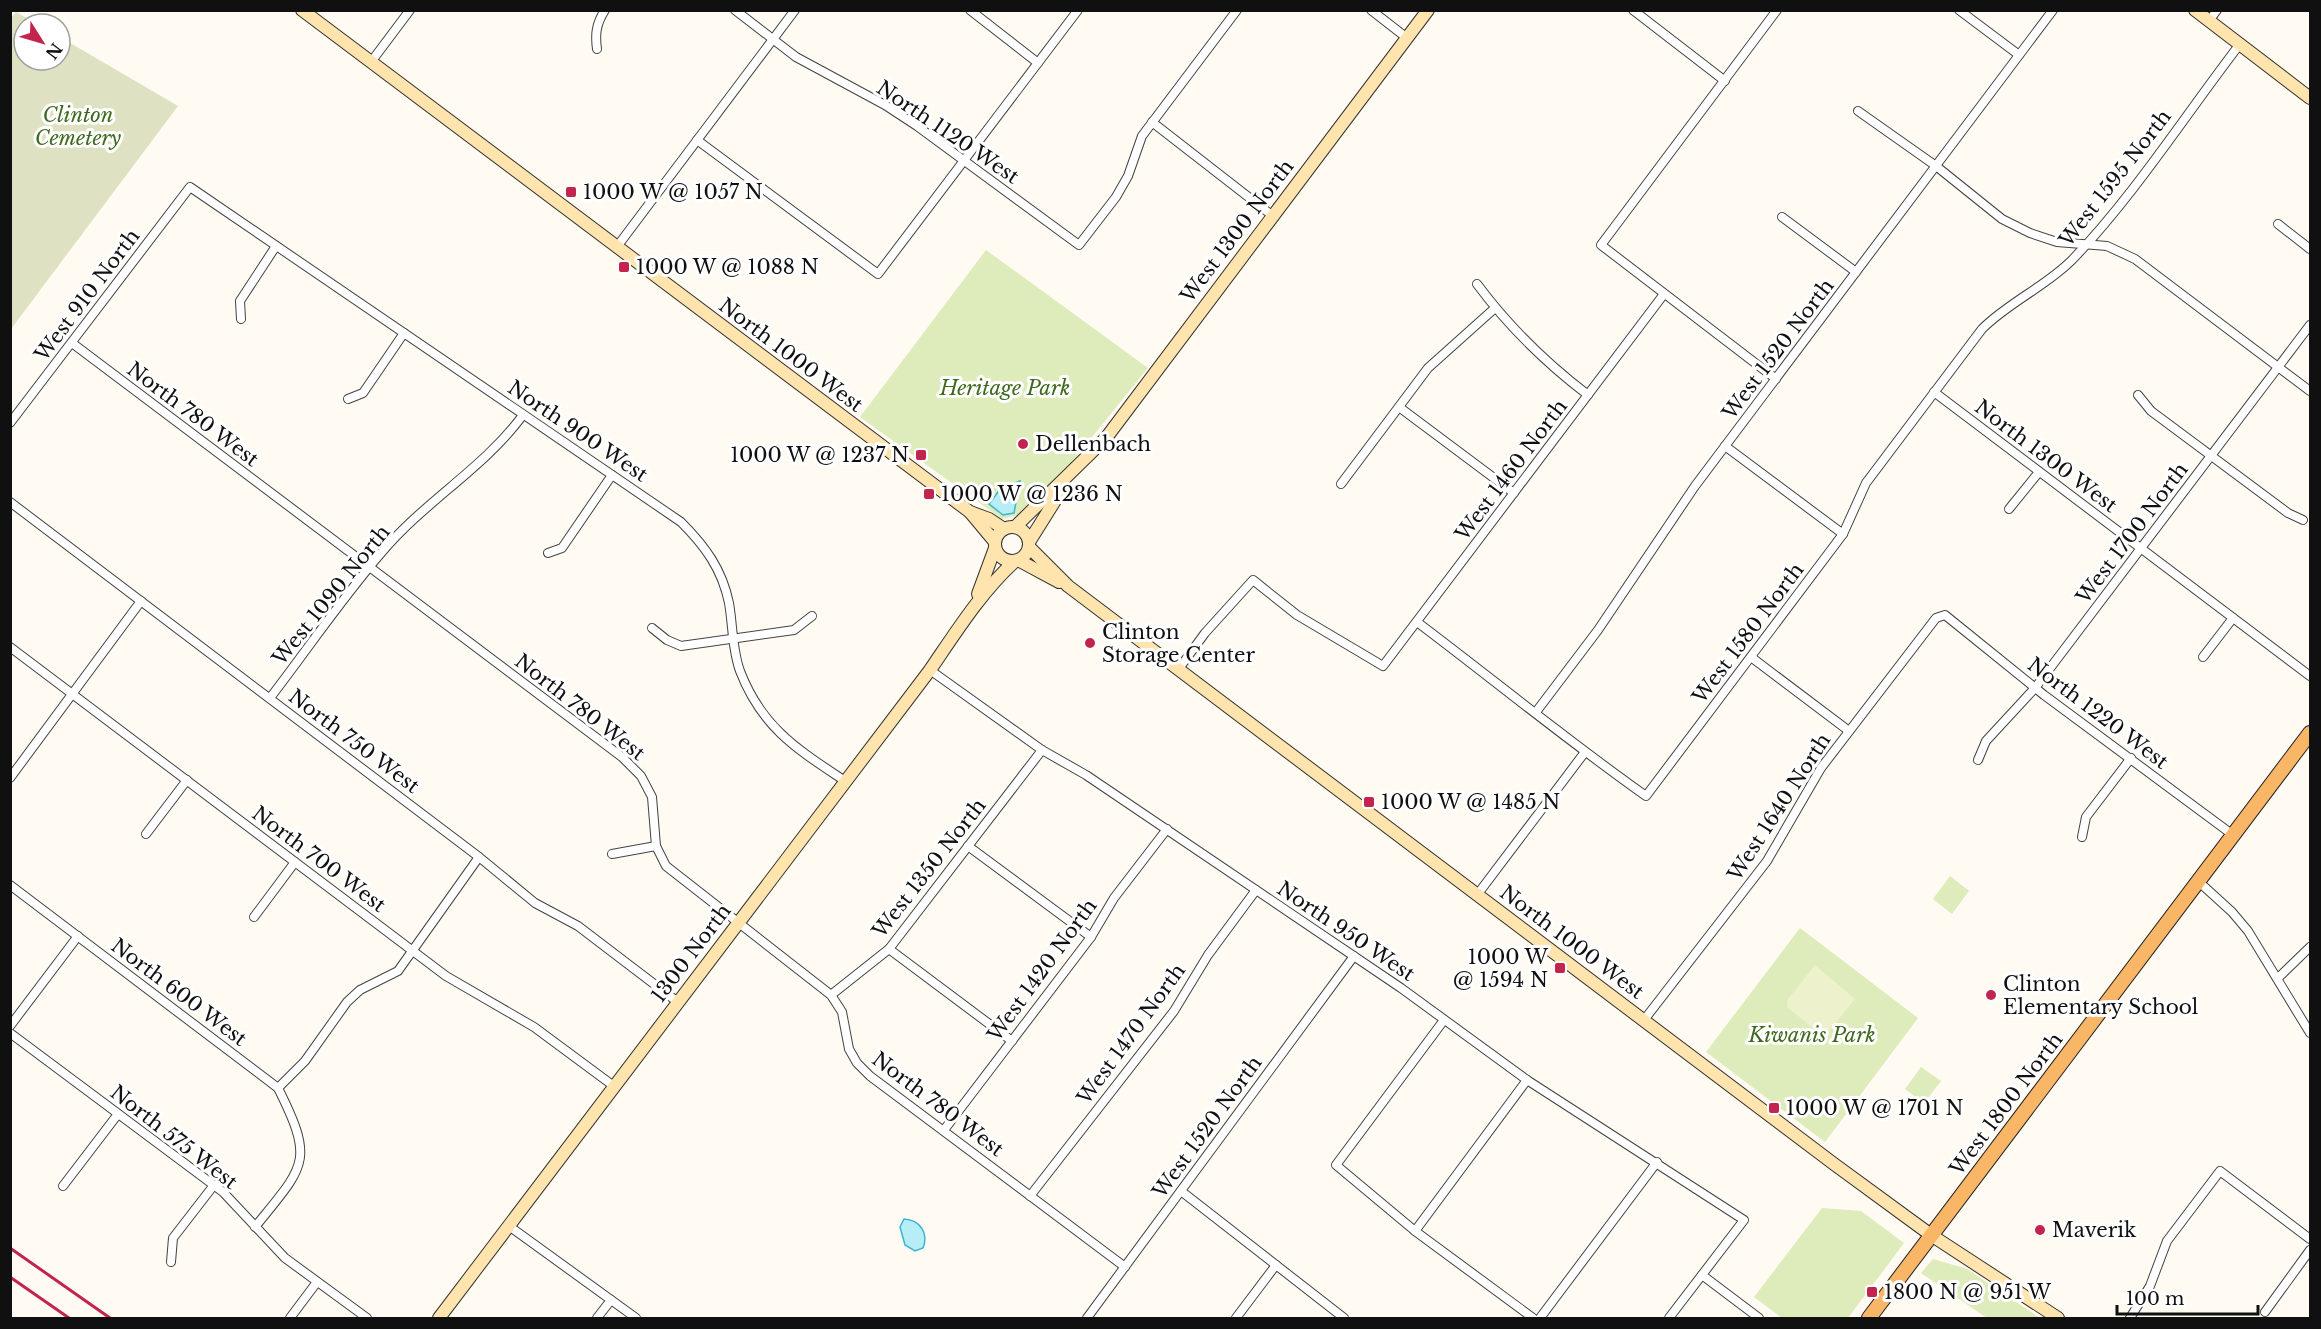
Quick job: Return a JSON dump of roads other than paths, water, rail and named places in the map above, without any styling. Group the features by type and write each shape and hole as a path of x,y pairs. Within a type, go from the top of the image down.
{"main road":[{"name":"West 1800 North","path":"1869,1318 2310,733"}],"street":[{"name":"North 1000 West","path":"303,10 616,248 970,512 1009,528"},
{"path":"371,62 410,10"},
{"path":"597,49 595,34 598,20 605,10"},
{"name":"North 1120 West","path":"735,10 773,39 835,80 885,105 1079,245 1116,197 1128,176 1142,136 1152,122"},
{"path":"616,248 795,10"},
{"path":"970,10 1038,63"},
{"path":"697,140 878,274 1078,10"},
{"path":"1237,10 1152,122 1273,216"},
{"path":"1371,10 1407,38"},
{"name":"West 1300 North","path":"1009,528 1073,472 1106,438 1428,10"},
{"path":"1633,10 1725,81"},
{"path":"1776,379 1600,245 1777,10"},
{"path":"1959,10 2019,55"},
{"name":"West 1520 North","path":"1536,712 1598,630 1664,529 1725,446 2053,10"},
{"path":"2195,10 2310,98"},
{"path":"2209,21 2217,10"},
{"name":"West 1595 North","path":"1866,483 1982,329 2003,309 2057,274 2087,244 2240,45"},
{"path":"1858,111 1936,166 2002,219 2030,233 2057,242 2107,246 2135,259 2310,391"},
{"name":"North 900 West","path":"190,187 681,522 706,547 723,582 729,603 732,639 739,669 764,717 785,740 845,781"},
{"name":"West 910 North","path":"10,423 190,187"},
{"path":"1782,217 1856,272"},
{"path":"2278,224 2310,249"},
{"path":"242,319 240,301 276,246"},
{"path":"1477,284 1495,308 1539,355 1588,395"},
{"name":"West 1460 North","path":"1178,670 1205,633 1253,580 1297,615 1383,666 1664,294"},
{"path":"1341,484 1428,368 1495,308"},
{"name":"West 1700 North","path":"1978,760 1986,741 2035,688 2310,325"},
{"path":"348,399 363,393 404,333"},
{"name":"North 780 West","path":"72,343 628,763 641,776 652,797 657,846 666,866 831,996 842,1012 849,1049 857,1063 870,1076 1125,1267"},
{"name":"North 1300 West","path":"1934,392 2310,676"},
{"path":"2138,395 2151,411 2288,513 2303,520"},
{"path":"1399,406 1514,493"},
{"name":"West 1090 North","path":"270,698 382,551 438,495 505,439 523,415"},
{"path":"1725,446 1843,534"},
{"name":"West 1300 North","path":"1029,545 1073,472"},
{"path":"2009,509 2039,472"},
{"path":"548,553 562,548 612,475"},
{"name":"West 1580 North","path":"1584,752 1646,796 1843,534 1866,483"},
{"name":"North 750 West","path":"10,502 479,857 535,903 578,926 679,1003"},
{"name":"North 1000 West","path":"970,512 995,545"},
{"path":"1009,528 1025,532 1029,545 1017,560 1002,558 995,545 1009,528"},
{"name":"1300 North","path":"972,609 995,545"},
{"name":"North 1000 West","path":"1029,545 1068,586 1477,895 1931,1235 2058,1318"},
{"name":"North 1000 West","path":"1017,560 1068,586"},
{"name":"1300 North","path":"439,1318 930,670 972,609 999,576 1017,560"},
{"path":"10,778 141,601"},
{"name":"North 1220 West","path":"1945,615 2035,688 2233,835"},
{"name":"West 1640 North","path":"1644,1020 1767,861 1806,792 1849,731 1936,618 1945,615"},
{"path":"652,628 667,640 681,646 794,630 812,616"},
{"path":"2203,657 2233,618"},
{"path":"1417,622 1536,712 1584,752 1477,895"},
{"name":"North 700 West","path":"10,646 446,976 534,1028 615,1087"},
{"path":"1751,657 1849,731"},
{"name":"North 950 West","path":"930,670 1042,750 1086,775 1354,956 1527,1080 1744,1220 1702,1275"},
{"name":"West 1350 North","path":"831,996 889,949 1042,750"},
{"path":"2082,837 2086,817 2131,758"},
{"path":"146,834 187,780"},
{"name":"West 1420 North","path":"944,1130 1090,938 1114,898 1167,829"},
{"path":"612,854 657,846"},
{"path":"968,846 1090,938"},
{"path":"278,1088 305,1061 347,1002 360,990 398,971 479,857"},
{"path":"254,917 295,862"},
{"path":"2198,881 2241,921 2310,1033"},
{"name":"North 600 West","path":"10,885 278,1088 296,1124 302,1145 300,1164 291,1183 255,1227"},
{"name":"West 1470 North","path":"1030,1196 1174,1011 1208,955 1256,890"},
{"path":"10,1026 78,936"},
{"path":"2278,978 2310,947"},
{"path":"889,949 1012,1041"},
{"name":"West 1520 North","path":"1087,1318 1354,956"},
{"path":"1444,1020 1336,1165 1415,1231 1533,1318"},
{"name":"North 575 West","path":"10,1033 214,1185 285,1258 367,1318"},
{"path":"1415,1231 1527,1080"},
{"path":"63,1186 118,1114"},
{"path":"1540,1318 1657,1162"},
{"path":"2130,1318 2150,1286 2167,1241 2220,1171 2310,1239"},
{"path":"171,1262 173,1238 214,1185"},
{"path":"1181,1191 1344,1318"},
{"path":"509,1226 636,1318"},
{"path":"2265,1312 2310,1250"},
{"path":"1236,1318 1276,1266"},
{"path":"1669,1318 1702,1275 1760,1318"},
{"path":"290,1318 317,1282"},
{"path":"597,1318 611,1300"}],"water":[{"path":"1020,481 1014,513 1003,515 989,504 1001,488"},
{"path":"904,1219 915,1222 922,1228 925,1237 923,1248 915,1251 905,1245 900,1227"}],"railway":[{"path":"10,1248 110,1318"},
{"path":"10,1277 69,1318"}],"place":[{"name":"1000 W @ 1057 N","path":"571,192"},
{"name":"1000 W @ 1088 N","path":"624,267"},
{"name":"Dellenbach","path":"1023,444"},
{"name":"1000 W @ 1237 N","path":"921,455"},
{"name":"1000 W @ 1236 N","path":"929,494"},
{"name":"Clinton Storage Center","path":"1090,643"},
{"name":"1000 W @ 1485 N","path":"1369,802"},
{"name":"1000 W @ 1594 N","path":"1560,968"},
{"name":"Clinton Elementary School","path":"1991,995"},
{"name":"1000 W @ 1701 N","path":"1774,1108"},
{"name":"Maverik","path":"2040,1230"},
{"name":"1800 N @ 951 W","path":"1872,1292"}],"park label":[{"name":"Clinton Cemetery","path":"78,126"},
{"name":"Heritage Park","path":"1005,388"},
{"name":"Kiwanis Park","path":"1812,1035"}]}
